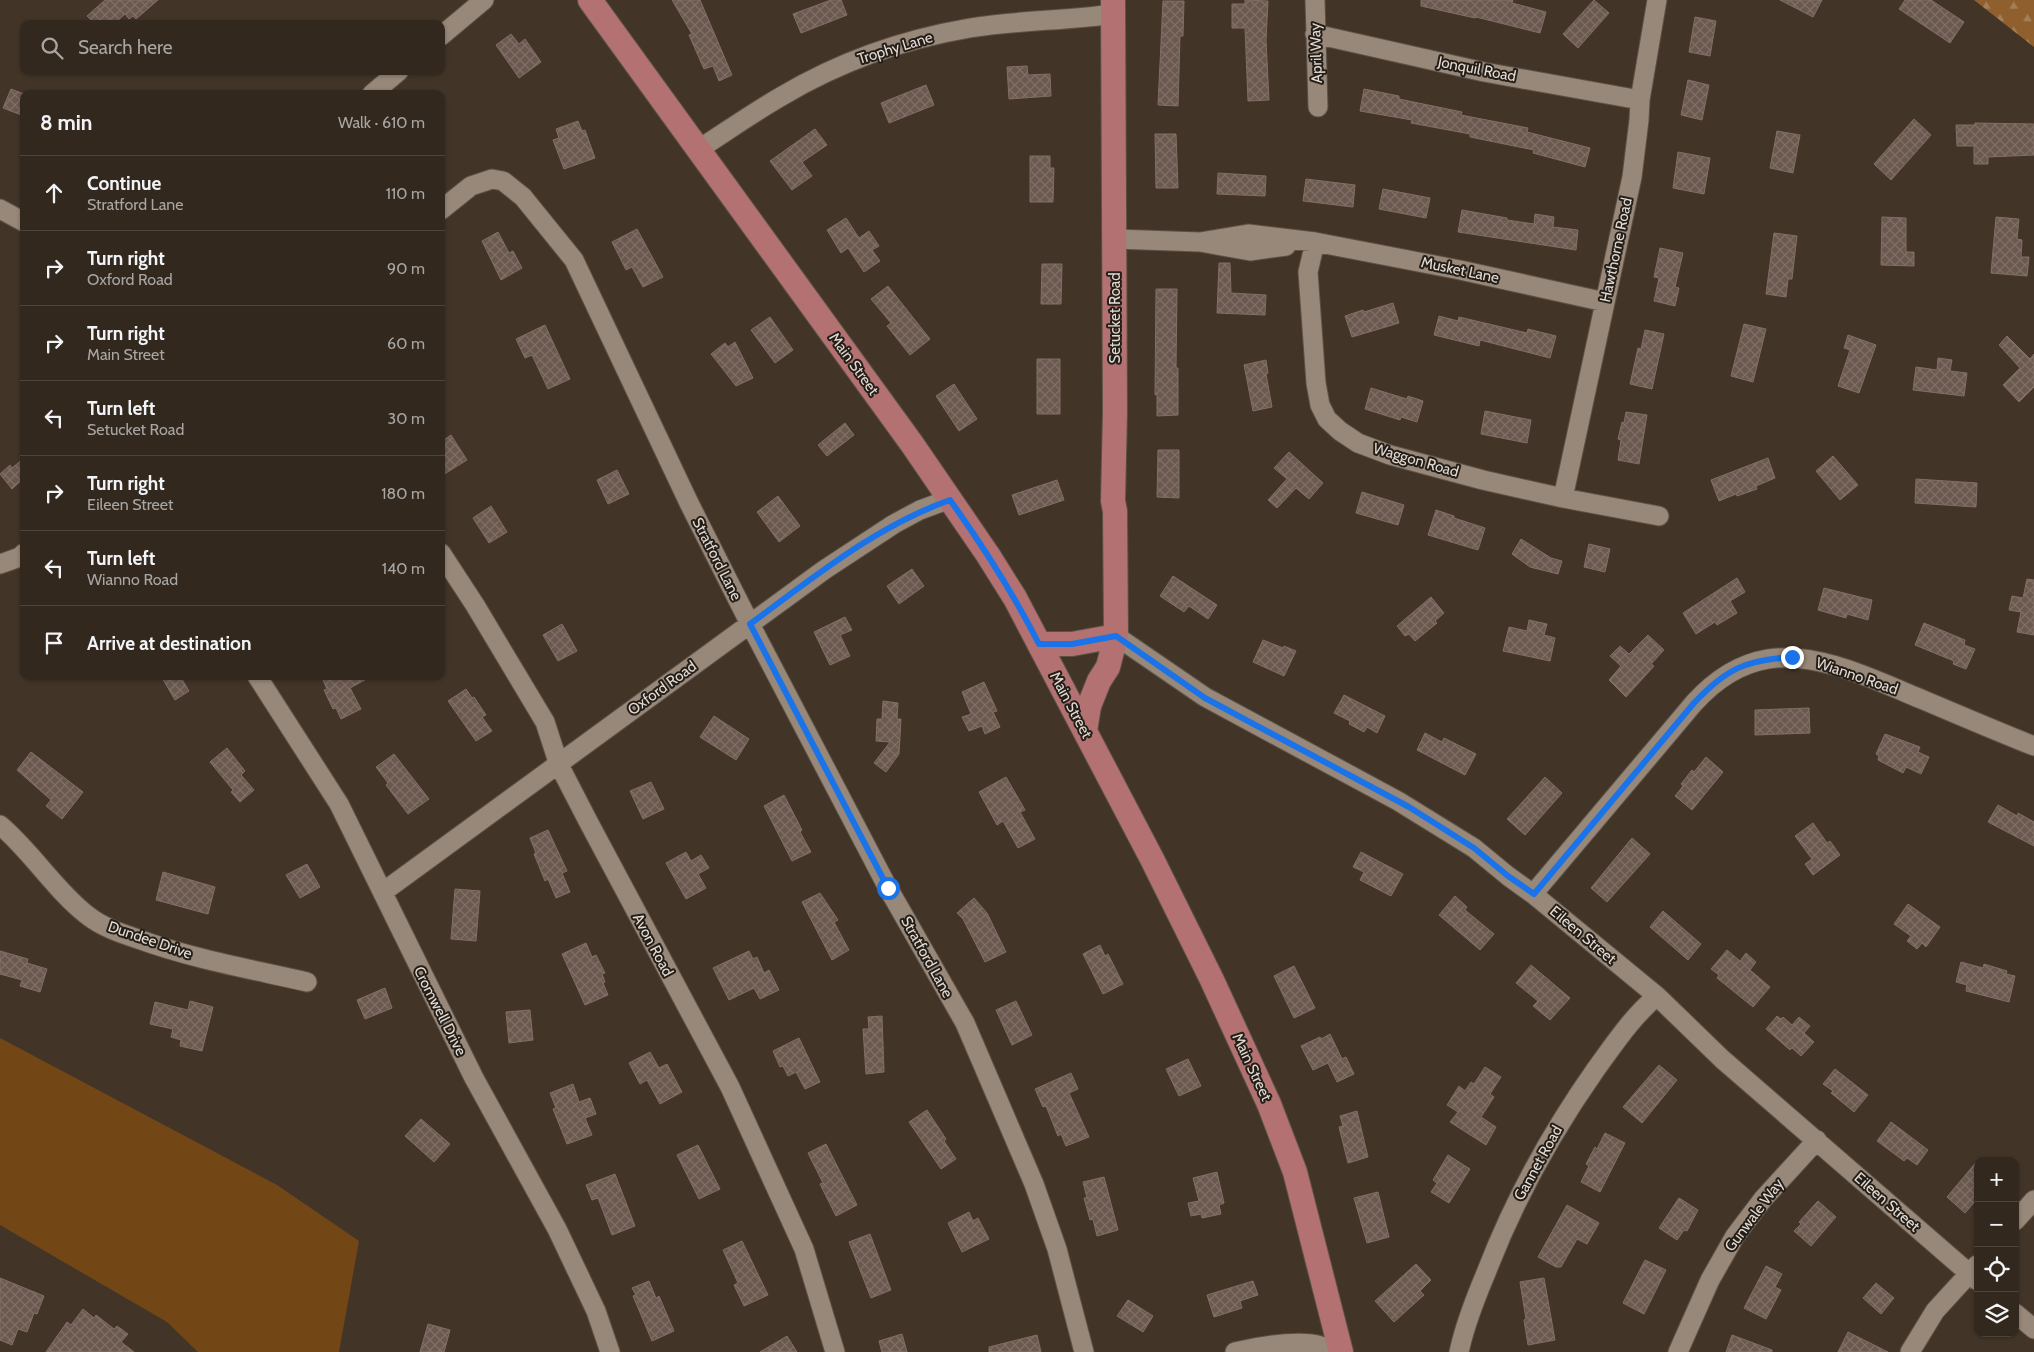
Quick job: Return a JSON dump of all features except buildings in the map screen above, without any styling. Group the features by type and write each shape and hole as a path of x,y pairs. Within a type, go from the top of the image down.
{"main road":[{"name":"Main Street","path":"590,0 912,444 1015,598 1085,730 1212,980 1270,1104 1295,1172 1341,1352"},
{"name":"Setucket Road","path":"1085,730 1089,706 1099,681 1108,667 1116,636 1115,520 1113,501 1115,239 1113,7"},
{"path":"1039,644 1072,644 1116,636"}],"street":[{"path":"445,33 484,0"},
{"name":"April Way","path":"1315,0 1318,107"},
{"name":"Hawthorne Road","path":"1563,498 1632,177 1640,120 1640,100 1657,0"},
{"name":"Trophy Lane","path":"699,149 782,95 831,70 867,55 923,38 970,28 1026,21 1085,18 1113,7"},
{"name":"Jonquil Road","path":"1315,34 1484,72 1640,100"},
{"path":"377,90 394,75"},
{"name":"Stratford Lane","path":"445,207 471,186 492,179 503,181 512,186 574,260 689,503 750,624 888,888 965,1023 1034,1184 1057,1249 1084,1352"},
{"path":"0,209 20,220"},
{"name":"Musket Lane","path":"1115,239 1200,242 1248,234 1315,242 1460,270 1605,302"},
{"name":"Waggon Road","path":"1315,242 1308,272 1316,383 1320,405 1328,419 1340,431 1358,442 1390,455 1483,480 1563,498 1659,516"},
{"name":"Oxford Road","path":"383,892 560,765 824,570 894,524 920,510 950,500"},
{"path":"1,565 20,555"},
{"name":"Avon Road","path":"445,559 475,604 545,722 560,765 681,998 730,1087 804,1249 835,1352"},
{"name":"Eileen Street","path":"1116,636 1205,698 1409,807 1474,848 1508,876 1534,894 1657,996 1722,1058 1974,1272"},
{"name":"Wianno Road","path":"1534,894 1713,682 1735,669 1767,659 1792,657 1826,663 1887,685 2034,746"},
{"name":"Cromwell Drive","path":"260,680 339,804 422,976 474,1078 557,1229 596,1311 610,1352"},
{"name":"Dundee Drive","path":"0,825 44,870 64,895 88,916 112,930 158,946 225,964 307,982"},
{"name":"Gannet Road","path":"1459,1352 1466,1322 1504,1228 1529,1176 1582,1090 1623,1032 1641,1010 1657,996"},
{"name":"Gunwale Way","path":"1678,1352 1710,1280 1735,1236 1763,1199 1817,1140"},
{"path":"2019,1217 2034,1200"},
{"path":"1910,1352 1936,1311 1974,1274"},
{"path":"2019,1316 2034,1329"},
{"path":"1235,1352 1258,1347 1310,1343 1328,1348 1331,1352"},
{"path":"1292,1352 1310,1343"}],"shaded area":[{"path":"0,1038 277,1185 359,1241 339,1352 198,1352 167,1322 0,1225"}],"green space":[{"path":"1974,0 2034,0 2034,47"}],"route":[{"path":"888,888 804,724 750,624 824,570 894,524 920,510 950,500 1015,598 1039,644 1072,644 1116,636 1205,698 1409,807 1474,848 1508,876 1534,894 1713,682 1735,669 1767,659 1792,657"}]}
